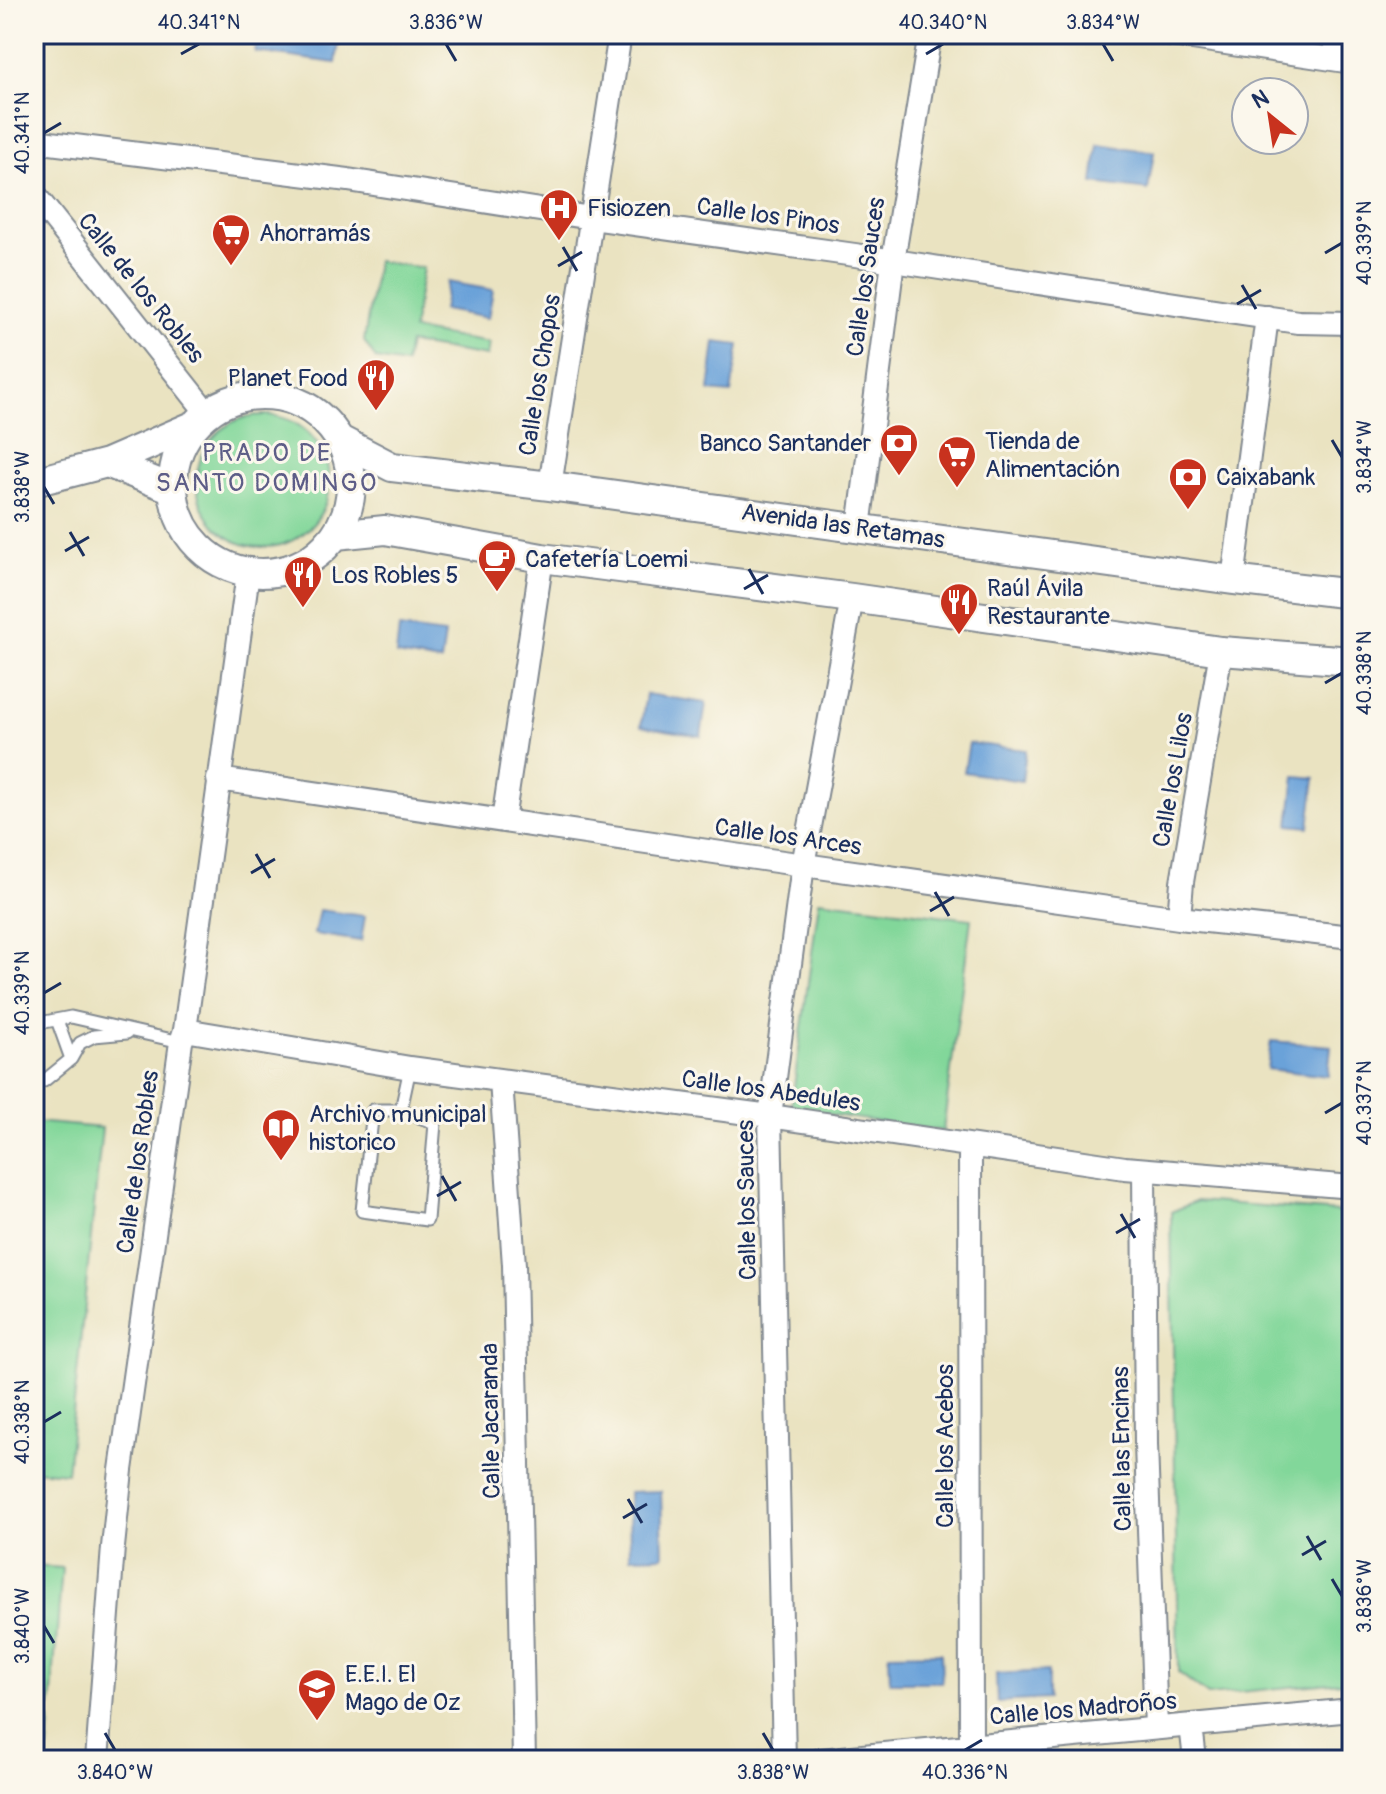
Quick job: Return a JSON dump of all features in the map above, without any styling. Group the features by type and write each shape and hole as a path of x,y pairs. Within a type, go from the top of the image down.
{"street":[{"name":"Calle los Chopos","path":"550,486 620,34"},
{"name":"Calle los Sauces","path":"859,528 893,261 930,34"},
{"path":"1166,34 1343,61 1337,34"},
{"name":"Calle los Pinos","path":"34,141 348,180 1298,322 1352,323"},
{"name":"Calle de los Robles","path":"34,194 201,419"},
{"path":"1233,580 1267,317"},
{"path":"34,482 107,463 201,419 231,400 257,395 284,397 311,409 333,428 349,463 352,488 347,513 336,535 319,553 297,566 273,573 248,573 219,563 196,544 180,519 173,489 175,466 182,444 201,419"},
{"name":"Avenida las Retamas","path":"340,440 392,467 1352,594"},
{"path":"107,463 173,489"},
{"path":"336,535 385,530 542,558 852,598 1221,651 1352,661"},
{"path":"503,821 542,558"},
{"name":"Calle de los Robles","path":"97,1760 121,1470 248,573"},
{"name":"Calle los Sauces","path":"784,1760 770,1116 803,865 852,598"},
{"name":"Calle los Lilos","path":"1179,918 1182,882 1221,651"},
{"name":"Calle los Arces","path":"218,779 1179,918 1352,937"},
{"name":"Calle los Abedules","path":"183,1036 1144,1170 1352,1187"},
{"name":"Calle Jacaranda","path":"501,1081 514,1265 524,1760"},
{"name":"Calle los Acebos","path":"970,1146 971,1745"},
{"name":"Calle las Encinas","path":"1144,1170 1146,1444 1156,1728"},
{"name":"Calle los Madroños","path":"820,1760 1352,1710"},
{"path":"1191,1725 1195,1760"}],"lane":[{"path":"34,1024 71,1017 138,1032 183,1036"},
{"path":"57,1020 71,1059"},
{"path":"34,1080 44,1081 71,1059 80,1043 94,1036 138,1032"},
{"path":"401,1110 410,1068"},
{"path":"373,1110 401,1110 435,1123 427,1220 362,1211 373,1110"}],"green space":[{"path":"377,261 423,268 413,330 489,343 487,356 409,343 405,364 376,359 364,341"},
{"path":"263,415 288,420 310,434 324,456 329,481 324,506 310,528 288,542 263,547 238,542 216,528 202,506 197,481 202,456 216,434 238,420"},
{"path":"819,900 971,919 943,1131 791,1109"},
{"path":"34,1122 102,1128 67,1473 34,1470"},
{"path":"1197,1201 1352,1213 1352,1681 1208,1695 1178,1672 1171,1212"},
{"path":"34,1566 62,1568 51,1706 34,1705"},
{"path":"34,1719 50,1720 47,1760 34,1760"}],"water":[{"path":"258,34 340,34 336,63 255,52"},
{"path":"1098,144 1154,152 1148,190 1093,183"},
{"path":"448,282 493,290 488,318 443,310"},
{"path":"715,342 739,345 731,393 709,391"},
{"path":"399,628 445,634 441,662 396,655"},
{"path":"646,694 706,703 701,736 641,726"},
{"path":"969,743 1026,750 1022,781 964,772"},
{"path":"1295,776 1315,778 1309,827 1289,825"},
{"path":"319,910 365,916 361,941 314,934"},
{"path":"1271,1041 1331,1046 1328,1076 1267,1069"},
{"path":"661,1491 663,1556 630,1557 629,1492"},
{"path":"941,1653 942,1682 890,1682 889,1654"},
{"path":"1048,1671 1048,1699 997,1702 996,1674"}],"place":[{"name":"Fisiozen","path":"559,242"},
{"name":"Ahorramás","path":"231,267"},
{"name":"Planet Food","path":"376,412"},
{"name":"Banco Santander","path":"899,477"},
{"name":"Tienda de Alimentación","path":"957,489"},
{"name":"Caixabank","path":"1188,511"},
{"name":"Cafetería Loemi","path":"497,593"},
{"name":"Los Robles 5","path":"303,609"},
{"name":"Raúl Ávila Restaurante","path":"959,636"},
{"name":"Archivo municipal historico","path":"281,1162"},
{"name":"E.E.I. El Mago de Oz","path":"317,1722"}],"district":[{"name":"PRADO DE SANTO DOMINGO","path":"267,468"}]}
